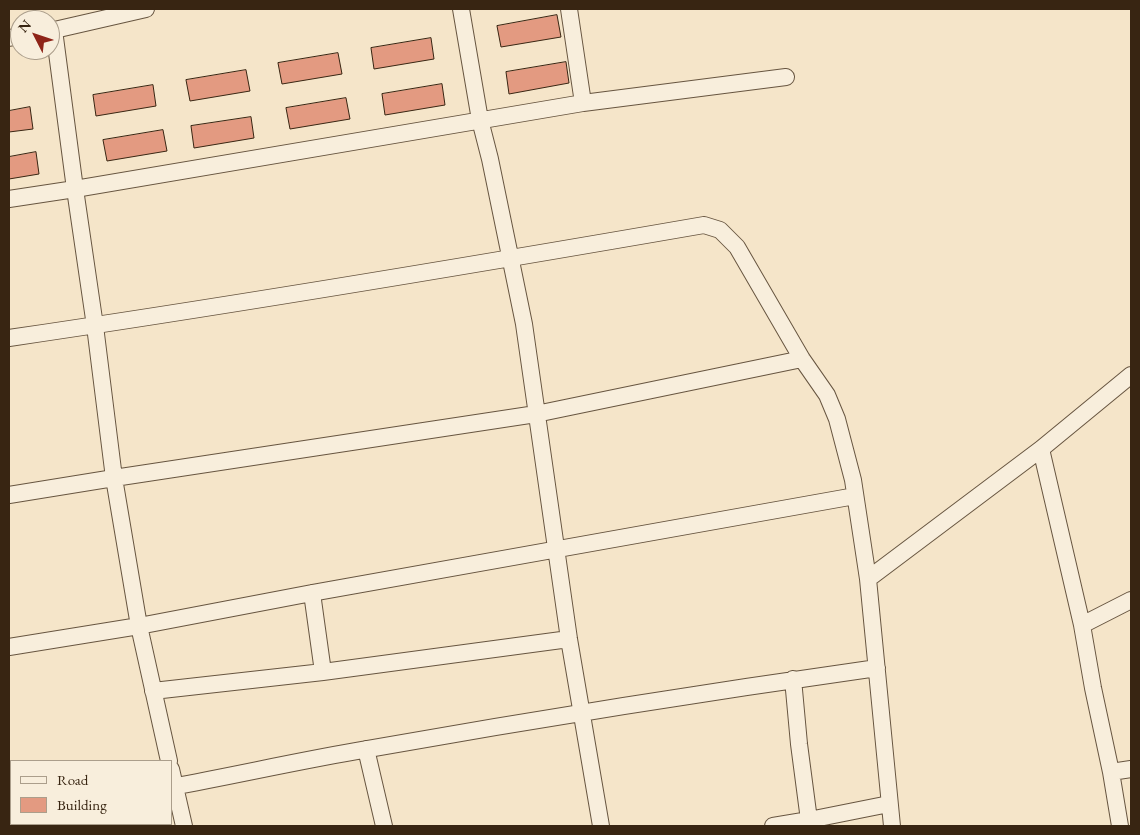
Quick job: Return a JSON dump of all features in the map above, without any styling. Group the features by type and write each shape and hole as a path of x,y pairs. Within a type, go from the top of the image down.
{"street":[{"path":"60,28 146,9"},
{"path":"461,9 480,120 490,159 524,324 569,639 600,826"},
{"path":"569,9 583,103"},
{"path":"56,60 114,478 139,626 170,760"},
{"path":"9,199 583,103 786,77"},
{"path":"9,338 94,326 704,225 720,230 737,247 802,359 827,395 839,428 853,480 868,579 892,826"},
{"path":"9,495 536,414 802,359"},
{"path":"868,579 1041,449 1131,375"},
{"path":"1041,449 1082,625 1120,826"},
{"path":"9,646 139,626 312,593 855,496"},
{"path":"312,593 323,672"},
{"path":"1082,625 1131,600"},
{"path":"153,691 323,672 569,639"},
{"path":"184,826 173,786 366,749 582,713 877,668"},
{"path":"793,680 809,820"},
{"path":"366,749 384,826"},
{"path":"1111,772 1131,768"},
{"path":"773,826 890,804"}],"building":[{"path":"557,15 561,37 501,47 497,26"},
{"path":"431,38 434,59 374,69 371,48"},
{"path":"338,53 342,74 282,84 278,63"},
{"path":"566,62 569,83 509,94 506,72"},
{"path":"246,70 250,91 190,101 186,80"},
{"path":"442,84 445,105 385,115 382,94"},
{"path":"153,85 156,106 96,116 93,95"},
{"path":"346,98 350,119 290,129 286,108"},
{"path":"30,107 33,129 9,132 9,111"},
{"path":"251,117 254,138 194,148 191,126"},
{"path":"163,130 167,151 107,161 103,140"},
{"path":"36,152 39,174 9,179 9,157"}]}
